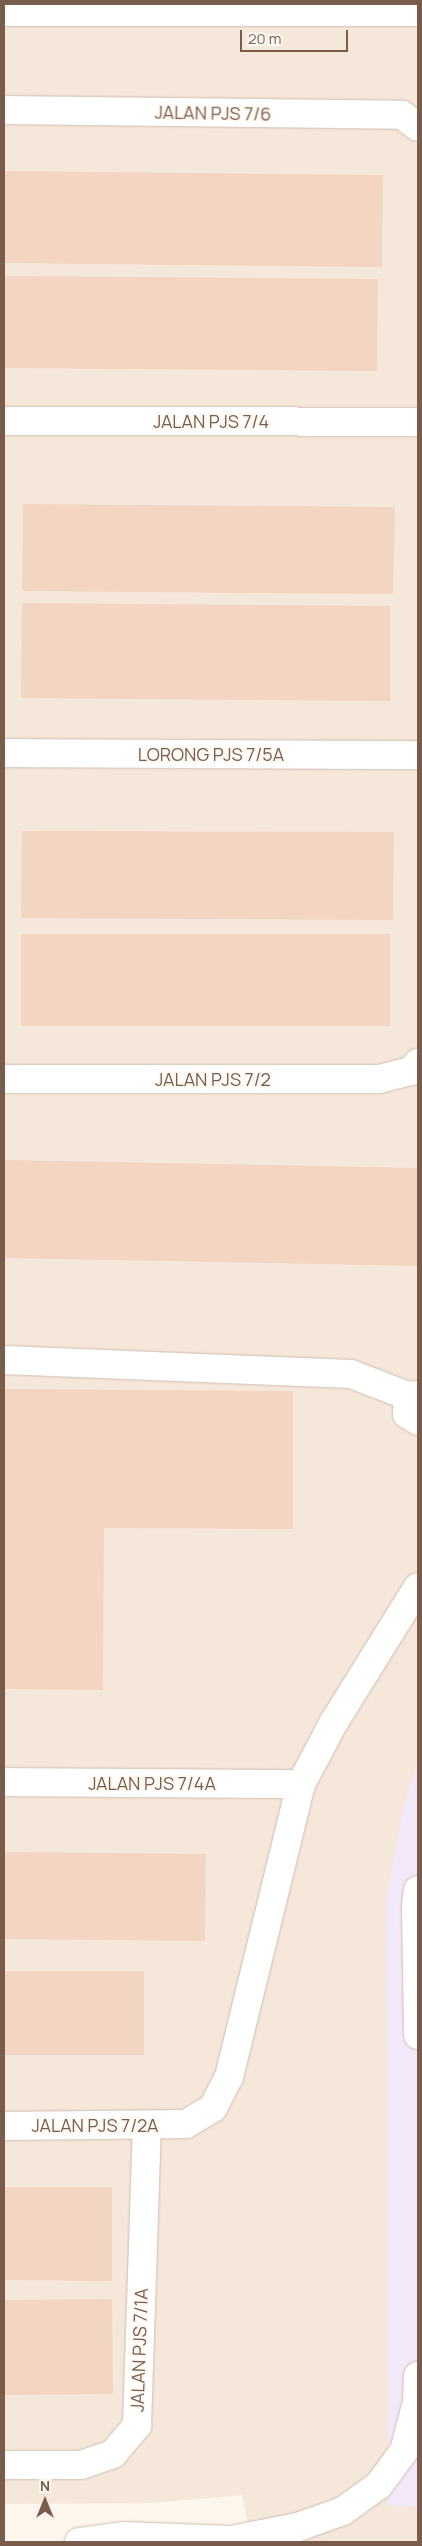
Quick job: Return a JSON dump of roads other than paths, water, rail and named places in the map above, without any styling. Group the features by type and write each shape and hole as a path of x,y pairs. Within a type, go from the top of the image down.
{"street":[{"path":"4,12 418,12"},
{"name":"JALAN PJS 7/6","path":"4,110 402,115 418,128"},
{"name":"JALAN PJS 7/4","path":"4,421 418,422"},
{"name":"LORONG PJS 7/5A","path":"4,753 418,755"},
{"name":"JALAN PJS 7/2","path":"4,1078 378,1078 411,1071 418,1062"},
{"path":"4,1360 351,1374 413,1395 407,1414 418,1421"},
{"path":"301,1784 334,1722 418,1587"},
{"name":"JALAN PJS 7/4A","path":"4,1782 301,1784"},
{"name":"JALAN PJS 7/2A","path":"4,2126 147,2126 186,2124 214,2108 229,2077 301,1784"},
{"path":"418,1890 416,1904 418,2035"},
{"name":"JALAN PJS 7/1A","path":"4,2465 81,2465 113,2454 137,2425 147,2126"},
{"path":"78,2542 123,2536 236,2541 298,2527 343,2511 379,2485 404,2451 417,2402 418,2376"}]}
